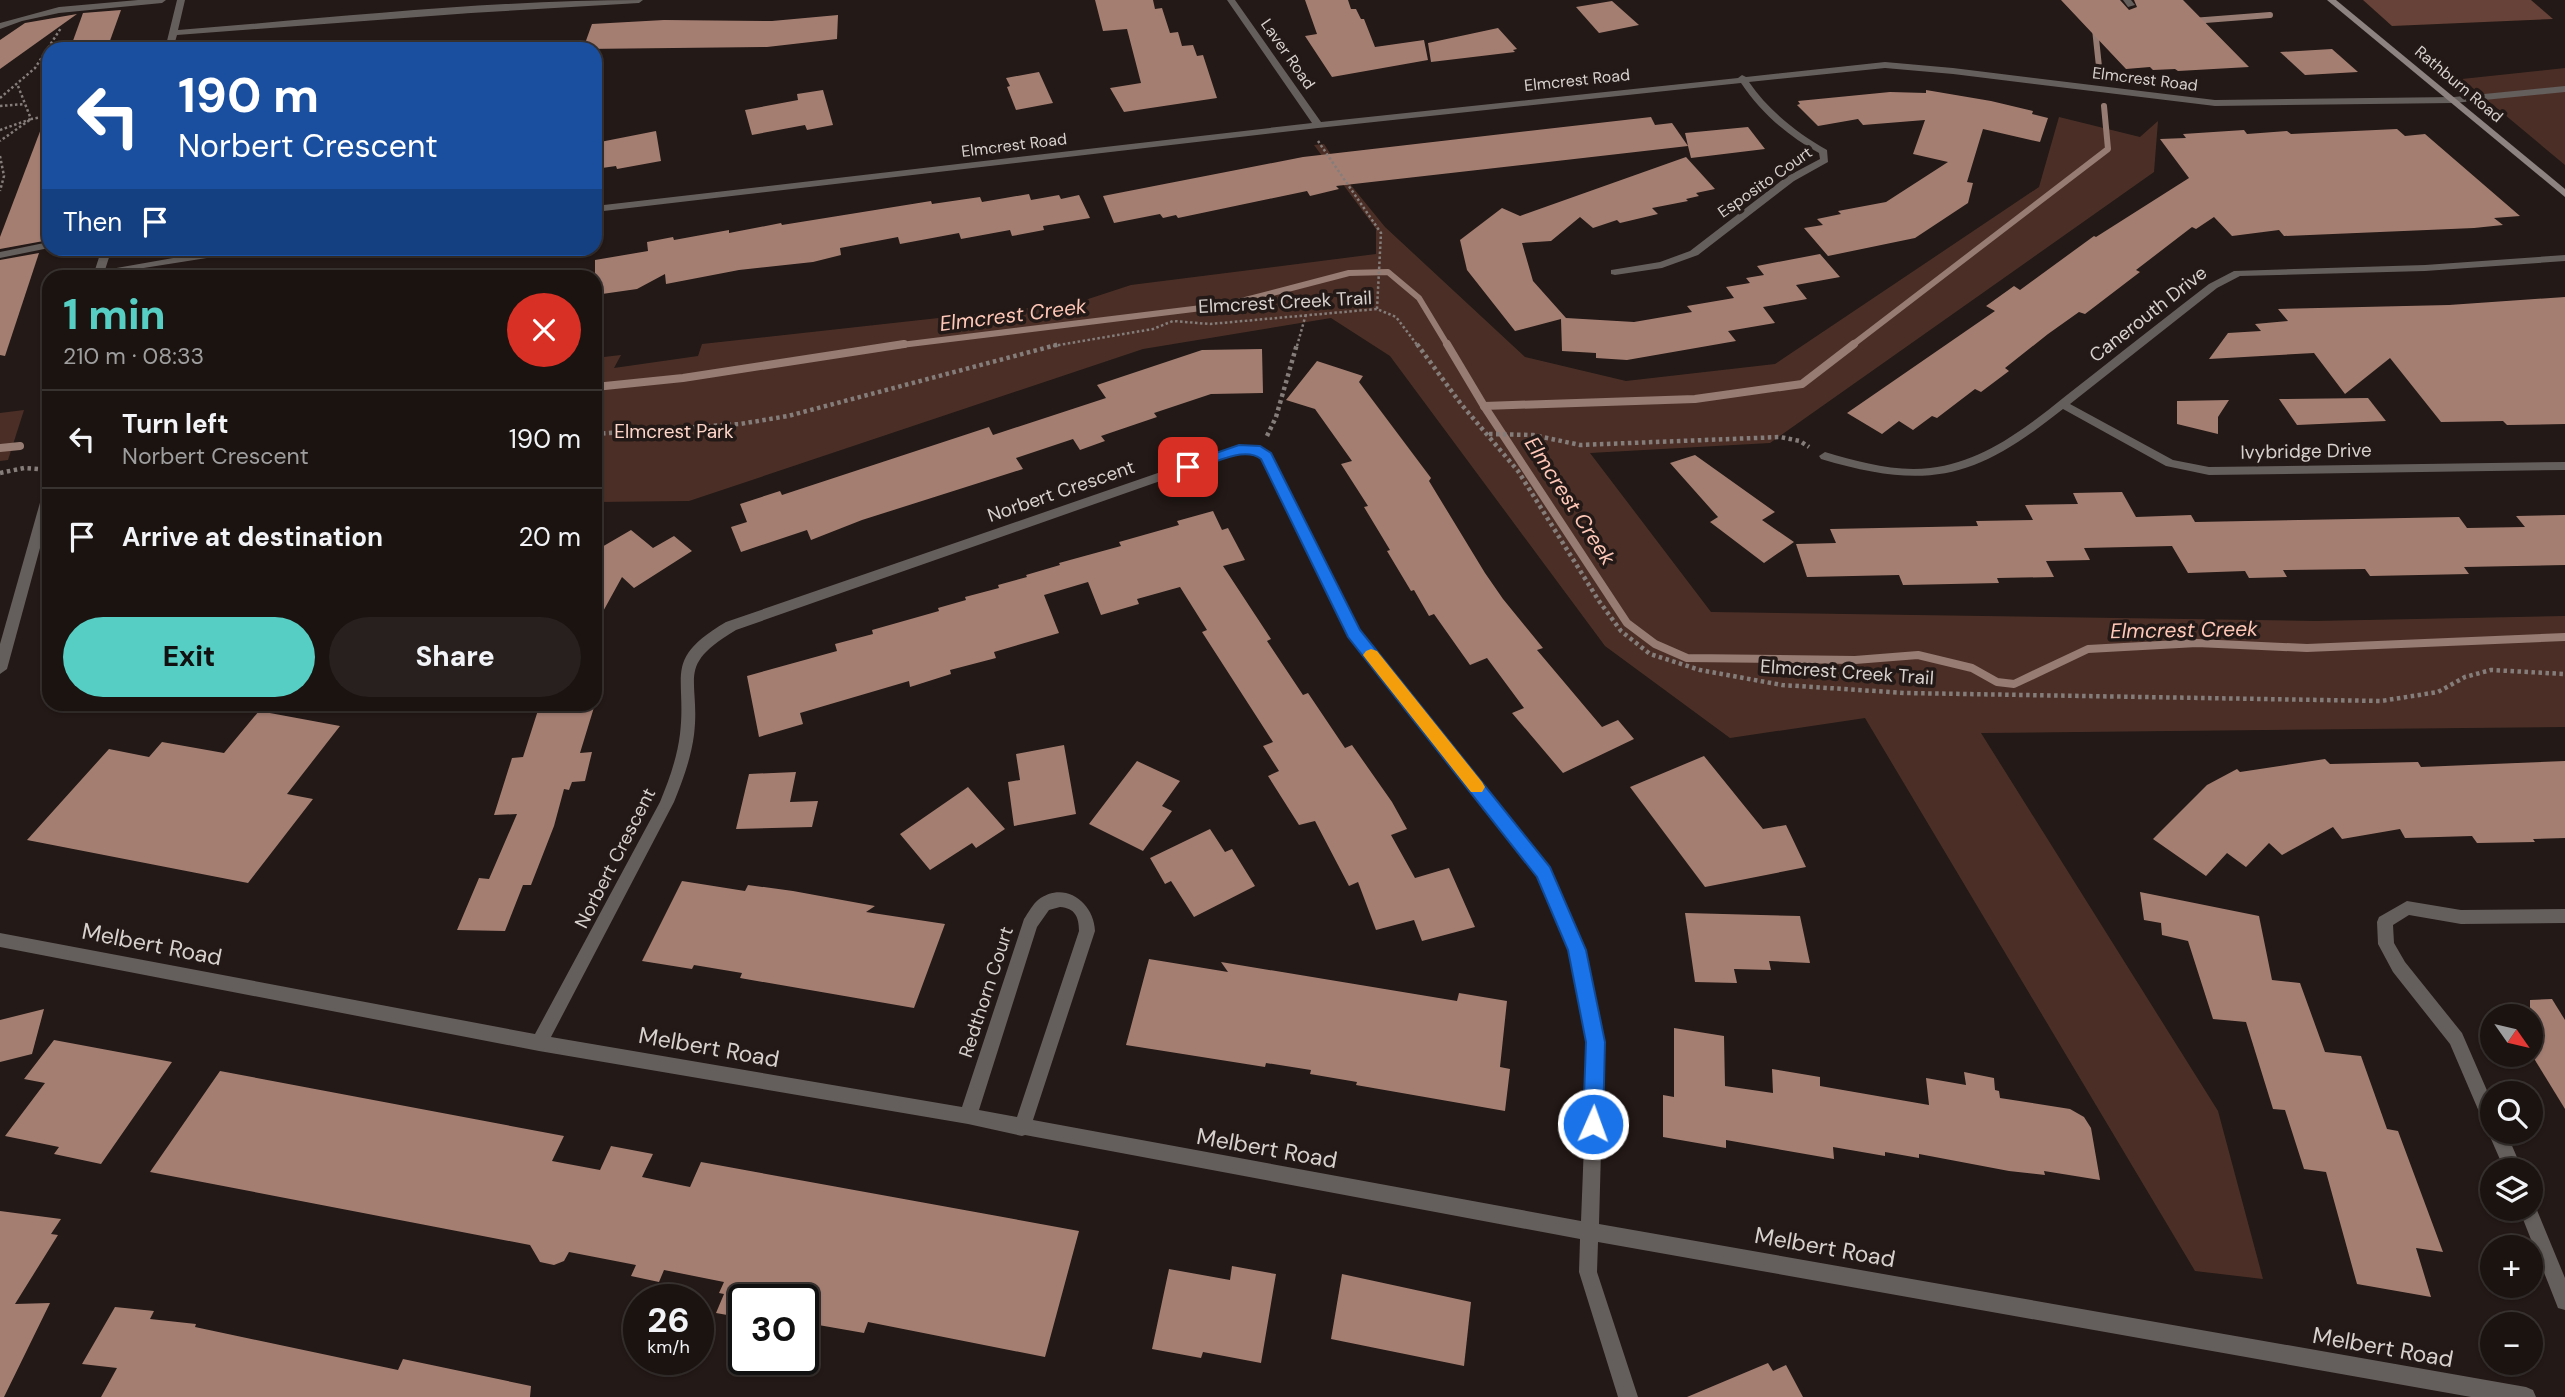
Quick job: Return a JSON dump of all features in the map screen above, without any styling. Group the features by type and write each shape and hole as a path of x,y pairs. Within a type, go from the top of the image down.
{"street":[{"path":"0,26 19,17 55,11 162,0"},
{"path":"171,42 181,0"},
{"path":"174,33 639,0"},
{"name":"Laver Road","path":"1231,0 1315,130"},
{"name":"Rathburn Road","path":"2331,0 2565,194"},
{"name":"Elmcrest Road","path":"602,208 1315,130 1742,78 1885,65 2215,103 2454,100 2565,89"},
{"name":"Esposito Court","path":"1615,272 1662,265 1694,253 1790,179 1825,160 1824,152 1794,136 1751,93 1742,78"},
{"path":"0,255 42,246"},
{"path":"126,270 206,256"},
{"name":"Canerouth Drive","path":"1825,456 1882,471 1940,472 1969,465 1998,451 2064,405 2213,286 2238,273 2425,268 2565,258"},
{"name":"Ivybridge Drive","path":"2064,405 2170,463 2209,471 2565,466"},
{"name":"Norbert Crescent","path":"539,1044 668,800 685,752 688,725 687,669 691,657 703,642 731,626 1239,449 1260,451"},
{"path":"1260,451 1266,456 1354,633 1544,872 1577,950 1596,1042 1588,1272 1628,1397"},
{"path":"0,669 42,517"},
{"name":"Redthorn Court","path":"968,1116 1030,924 1043,905 1064,899 1079,904 1085,911 1087,931 1022,1128"},
{"path":"2480,1094 2456,1039 2399,967 2386,944 2385,922 2407,908 2461,917 2565,916"},
{"name":"Melbert Road","path":"0,940 539,1044 968,1116 1590,1231 2526,1397"},
{"path":"2533,1221 2565,1301"}],"path":[{"path":"0,98 18,86 42,60"},
{"path":"18,86 31,119"},
{"path":"0,106 25,104"},
{"path":"0,130 42,117"},
{"path":"0,141 31,119"},
{"path":"1315,130 1381,233 1377,309"},
{"path":"0,156 4,176 0,191"},
{"name":"Elmcrest Creek Trail","path":"602,434 740,424 788,416 1061,344 1153,329 1173,321 1210,324 1377,309 1396,317 1461,404 1518,471 1599,601 1621,631 1650,654 1700,670 1782,685 1905,693 2381,701 2438,692 2465,677 2491,670 2565,674"},
{"path":"1260,451 1276,417 1307,314"},
{"path":"1488,434 1519,433 1580,445 1780,437 1800,441 1825,456"},
{"path":"0,472 24,468 42,469"}],"green space":[{"path":"2565,68 2565,165 2462,79"},
{"name":"Elmcrest Park","path":"2059,117 2140,137 2158,121 2154,172 1770,443 1590,453 1711,612 2315,621 2565,616 2565,727 1981,733 2218,1111 2263,1279 2195,1271 1865,718 1730,738 1605,646 1390,356 1331,318 1143,349 689,501 602,502 602,357 621,355 614,368 698,356 702,344 1076,303 1131,285 1376,254 1376,229 1314,145 1324,144 1350,184 1385,227 1525,357 1626,381 1775,364 2039,187"},
{"path":"24,410 8,460 0,461 0,413"}],"shaded area":[{"path":"2363,0 2531,0 2553,19 2392,26"}],"building":[{"path":"1095,0 1153,0 1155,9 1162,8 1170,33 1178,32 1182,46 1193,45 1197,56 1203,55 1217,98 1124,112 1110,88 1141,83 1127,29 1103,31"},
{"path":"1305,0 1348,0 1351,9 1356,9 1361,19 1364,19 1375,47 1424,40 1428,60 1332,77 1305,36 1317,34"},
{"path":"2061,0 2120,0 2129,10 2137,7 2134,0 2183,0 2249,67 2178,71 2153,70 2150,67 2126,69"},
{"path":"1612,1 1639,25 1599,33 1576,7"},
{"path":"121,10 110,42 73,42 83,13"},
{"path":"77,14 0,69 0,40 25,23"},
{"path":"838,15 837,39 767,47 602,49 602,42 586,42 592,24 664,20 772,21"},
{"path":"1498,28 1517,49 1513,50 1515,52 1431,62 1428,43"},
{"path":"2332,49 2358,72 2305,75 2280,52"},
{"path":"1039,72 1053,103 1016,110 1006,78"},
{"path":"823,90 833,125 807,130 805,125 752,135 745,110 798,100 797,94"},
{"path":"1926,90 2033,111 2032,114 2048,118 2040,142 1983,129 1967,182 1973,183 1968,203 1915,238 1828,256 1804,228 1823,225 1817,219 1841,214 1838,211 1886,202 1948,162 1913,154 1925,120 1863,125 1858,119 1818,126 1797,105 1800,104 1798,101 1890,92 1926,93"},
{"path":"1651,117 1655,125 1672,123 1688,146 1336,186 1339,189 1310,196 1307,191 1178,218 1176,215 1163,218 1160,214 1114,223 1103,196 1303,157"},
{"path":"42,126 42,241 0,249 0,237"},
{"path":"1748,127 1765,149 1691,158 1685,133"},
{"path":"2397,129 2405,136 2425,134 2520,216 2494,218 2503,225 2474,228 2284,236 2279,230 2232,236 2214,217 2196,229 2192,227 2136,270 2140,272 2085,314 2079,312 2048,334 2005,368 2009,371 1981,392 1975,389 1937,418 1932,416 1913,430 1899,421 1882,434 1847,413 1995,311 1986,306 2014,286 2020,290 2094,236 2189,178 2160,139 2186,138 2183,134 2244,130 2247,134 2287,131 2291,134"},
{"path":"656,131 661,161 617,169 616,166 602,168 602,142"},
{"path":"1686,157 1715,189 1696,193 1699,196 1686,199 1688,201 1652,208 1658,214 1620,223 1617,220 1593,228 1580,217 1551,241 1522,243 1533,281 1566,318 1634,322 1692,312 1687,306 1734,298 1726,287 1750,283 1746,278 1764,275 1757,266 1820,254 1840,277 1796,285 1807,299 1763,307 1775,323 1728,331 1736,341 1627,360 1596,358 1596,353 1562,351 1561,319 1515,331 1467,270 1460,240 1502,208 1520,216"},
{"path":"1029,194 1031,200 1059,195 1061,199 1079,195 1090,218 1043,226 1044,230 1012,236 1010,230 961,239 959,233 900,244 898,237 840,248 841,255 813,262 739,270 666,284 665,274 637,289 602,294 602,270 595,270 595,260 648,251 647,242 673,237 674,240 729,230 729,233 931,201 932,204 980,197 982,202"},
{"path":"39,253 5,356 0,355 0,260"},
{"path":"2565,297 2565,424 2441,422 2390,358 2345,394 2314,353 2209,359 2228,333 2261,331 2255,324 2288,321 2278,309 2449,305"},
{"path":"1262,349 1263,393 1211,394 1154,413 1157,417 1101,436 1105,441 1080,450 1073,439 1016,458 1023,469 862,520 811,540 807,530 741,552 731,527 747,522 740,504 780,491 782,495 989,427 993,435 1106,398 1097,385 1202,350"},
{"path":"1317,361 1363,376 1359,382 1431,478 1429,481 1485,573 1543,648 1537,650 1602,727 1618,720 1634,739 1563,773 1512,713 1524,708 1487,658 1470,665 1434,614 1429,616 1387,551 1390,550 1364,507 1368,506 1341,464 1352,461 1315,409 1286,400"},
{"path":"2368,398 2386,421 2297,425 2279,399"},
{"path":"2229,400 2218,417 2218,434 2177,424 2177,401"},
{"path":"1695,455 1775,512 1762,520 1794,542 1764,563 1710,522 1718,517 1670,463"},
{"path":"2122,492 2136,517 2191,515 2195,522 2459,517 2467,528 2525,527 2516,516 2565,515 2565,565 2464,567 2469,574 2370,576 2365,569 2283,570 2287,577 2249,578 2245,571 2188,573 2172,546 2084,548 2090,560 2046,561 2054,577 1997,578 1999,583 1903,585 1899,575 1807,577 1796,544 1836,543 1830,529 1978,526 1976,521 2033,520 2025,505 2078,504 2073,493"},
{"path":"1213,511 1222,530 1228,528 1245,560 1223,566 1271,639 1267,641 1303,695 1308,693 1345,748 1352,745 1392,802 1407,829 1391,835 1415,878 1449,868 1475,927 1422,941 1414,920 1376,930 1358,882 1349,886 1315,821 1299,825 1268,776 1279,771 1263,746 1273,742 1202,632 1207,630 1180,587 1137,599 1139,604 1101,615 1088,582 1044,595 1059,633 994,652 996,658 950,670 951,674 910,687 909,681 800,713 803,724 759,737 747,676 837,651 835,644 873,634 872,630 939,611 938,608 966,600 965,597 999,588 998,585 1027,577 1026,575 1060,565 1059,563 1121,546 1119,542 1179,525 1177,521"},
{"path":"631,530 653,548 674,536 692,551 634,588 622,577 602,613 602,547"},
{"path":"259,711 340,726 287,794 313,799 248,883 27,840 109,749 149,757 162,742 224,753"},
{"path":"538,711 593,711 580,753 592,752 585,781 572,782 569,790 564,789 554,826 531,885 523,885 505,931 457,930 479,878 489,879 517,814 494,815 512,758 523,757"},
{"path":"1064,745 1076,814 1014,826 1008,782 1020,780 1016,754"},
{"path":"1704,756 1763,829 1786,825 1806,867 1705,887 1630,787"},
{"path":"2325,759 2330,764 2418,762 2421,767 2565,761 2565,838 2533,839 2535,842 2477,843 2472,836 2405,838 2400,829 2342,839 2333,827 2282,855 2269,843 2246,867 2227,853 2206,876 2153,839 2207,785 2237,769 2240,772"},
{"path":"1137,761 1180,781 1162,806 1172,811 1143,851 1089,824"},
{"path":"796,772 790,802 818,801 812,827 736,829 749,774"},
{"path":"968,787 1005,829 976,848 972,843 930,870 900,834"},
{"path":"1210,829 1225,852 1232,849 1255,886 1194,917 1171,881 1165,884 1150,858"},
{"path":"682,881 745,891 748,885 793,891 875,906 866,912 945,924 914,1008 740,978 742,973 694,965 692,969 642,961"},
{"path":"2140,892 2259,916 2272,980 2300,983 2325,1052 2361,1056 2387,1129 2398,1131 2443,1252 2416,1248 2431,1297 2357,1284 2326,1172 2304,1169 2285,1110 2273,1109 2246,1022 2213,1019 2188,941 2162,935 2161,923 2144,920"},
{"path":"1685,913 1800,916 1810,963 1769,961 1771,970 1734,969 1737,983 1695,982"},
{"path":"1149,959 1228,972 1221,962 1457,1001 1459,993 1507,1001 1500,1067 1510,1069 1505,1111 1356,1085 1357,1082 1310,1074 1311,1070 1266,1063 1265,1067 1126,1045"},
{"path":"2552,999 2565,1020 2565,1109 2540,1068 2543,1068 2543,1004 2530,1004 2530,1000"},
{"path":"44,1009 32,1054 0,1062 0,1020"},
{"path":"1674,1028 1724,1036 1725,1086 1773,1093 1772,1069 1820,1077 1820,1086 1929,1105 1926,1078 1966,1085 1964,1072 1994,1078 1995,1090 1999,1091 2000,1098 2070,1109 2084,1117 2091,1128 2100,1180 2044,1171 2045,1175 2009,1171 1919,1154 1919,1158 1885,1152 1885,1156 1833,1147 1834,1159 1726,1140 1726,1148 1663,1137 1663,1095 1674,1097"},
{"path":"54,1040 172,1062 101,1164 54,1154 59,1147 5,1136 45,1083 24,1079"},
{"path":"220,1071 564,1136 552,1161 600,1170 611,1146 653,1154 642,1177 690,1187 701,1162 1079,1231 1045,1357 868,1322 864,1333 819,1325 819,1284 728,1284 728,1315 716,1313 724,1294 719,1293 724,1282 664,1270 659,1282 631,1276 636,1265 569,1252 564,1261 554,1265 540,1262 530,1245 150,1172"},
{"path":"0,1211 61,1219 51,1234 58,1235 15,1304 50,1303 4,1397 0,1397"},
{"path":"1232,1266 1276,1274 1261,1363 1203,1352 1201,1358 1152,1349 1169,1269 1230,1280"},
{"path":"1342,1274 1471,1302 1464,1366 1331,1339"},
{"path":"115,1307 154,1311 150,1319 196,1324 195,1327 398,1370 403,1359 531,1386 530,1397 101,1397 117,1368 82,1364"},
{"path":"1768,1363 1773,1371 1786,1365 1803,1397 1687,1397"}],"waterway":[{"path":"2192,21 2270,15"},
{"path":"2098,28 2095,29 2100,76"},
{"path":"1851,346 2108,149 2104,106"},
{"name":"Elmcrest Creek","path":"893,346 1226,305 1349,273 1388,272 1419,298 1448,346"},
{"name":"Elmcrest Creek","path":"602,386 683,378 904,344"},
{"name":"Elmcrest Creek","path":"1447,344 1484,406"},
{"path":"1484,406 1695,399 1802,384 1854,344"},
{"name":"Elmcrest Creek","path":"1484,406 1627,623 1655,644 1687,658 1855,660 1918,655 1972,668 1997,682 2014,684 2088,649 2197,643 2307,648 2565,637"},
{"name":"Elmcrest Creek","path":"0,448 20,446"}],"slow traffic":[{"path":"1371,655 1476,787"}],"route":[{"path":"1188,467 1239,449 1260,451 1266,456 1354,633 1544,872 1577,950 1596,1042 1593,1124"}]}
